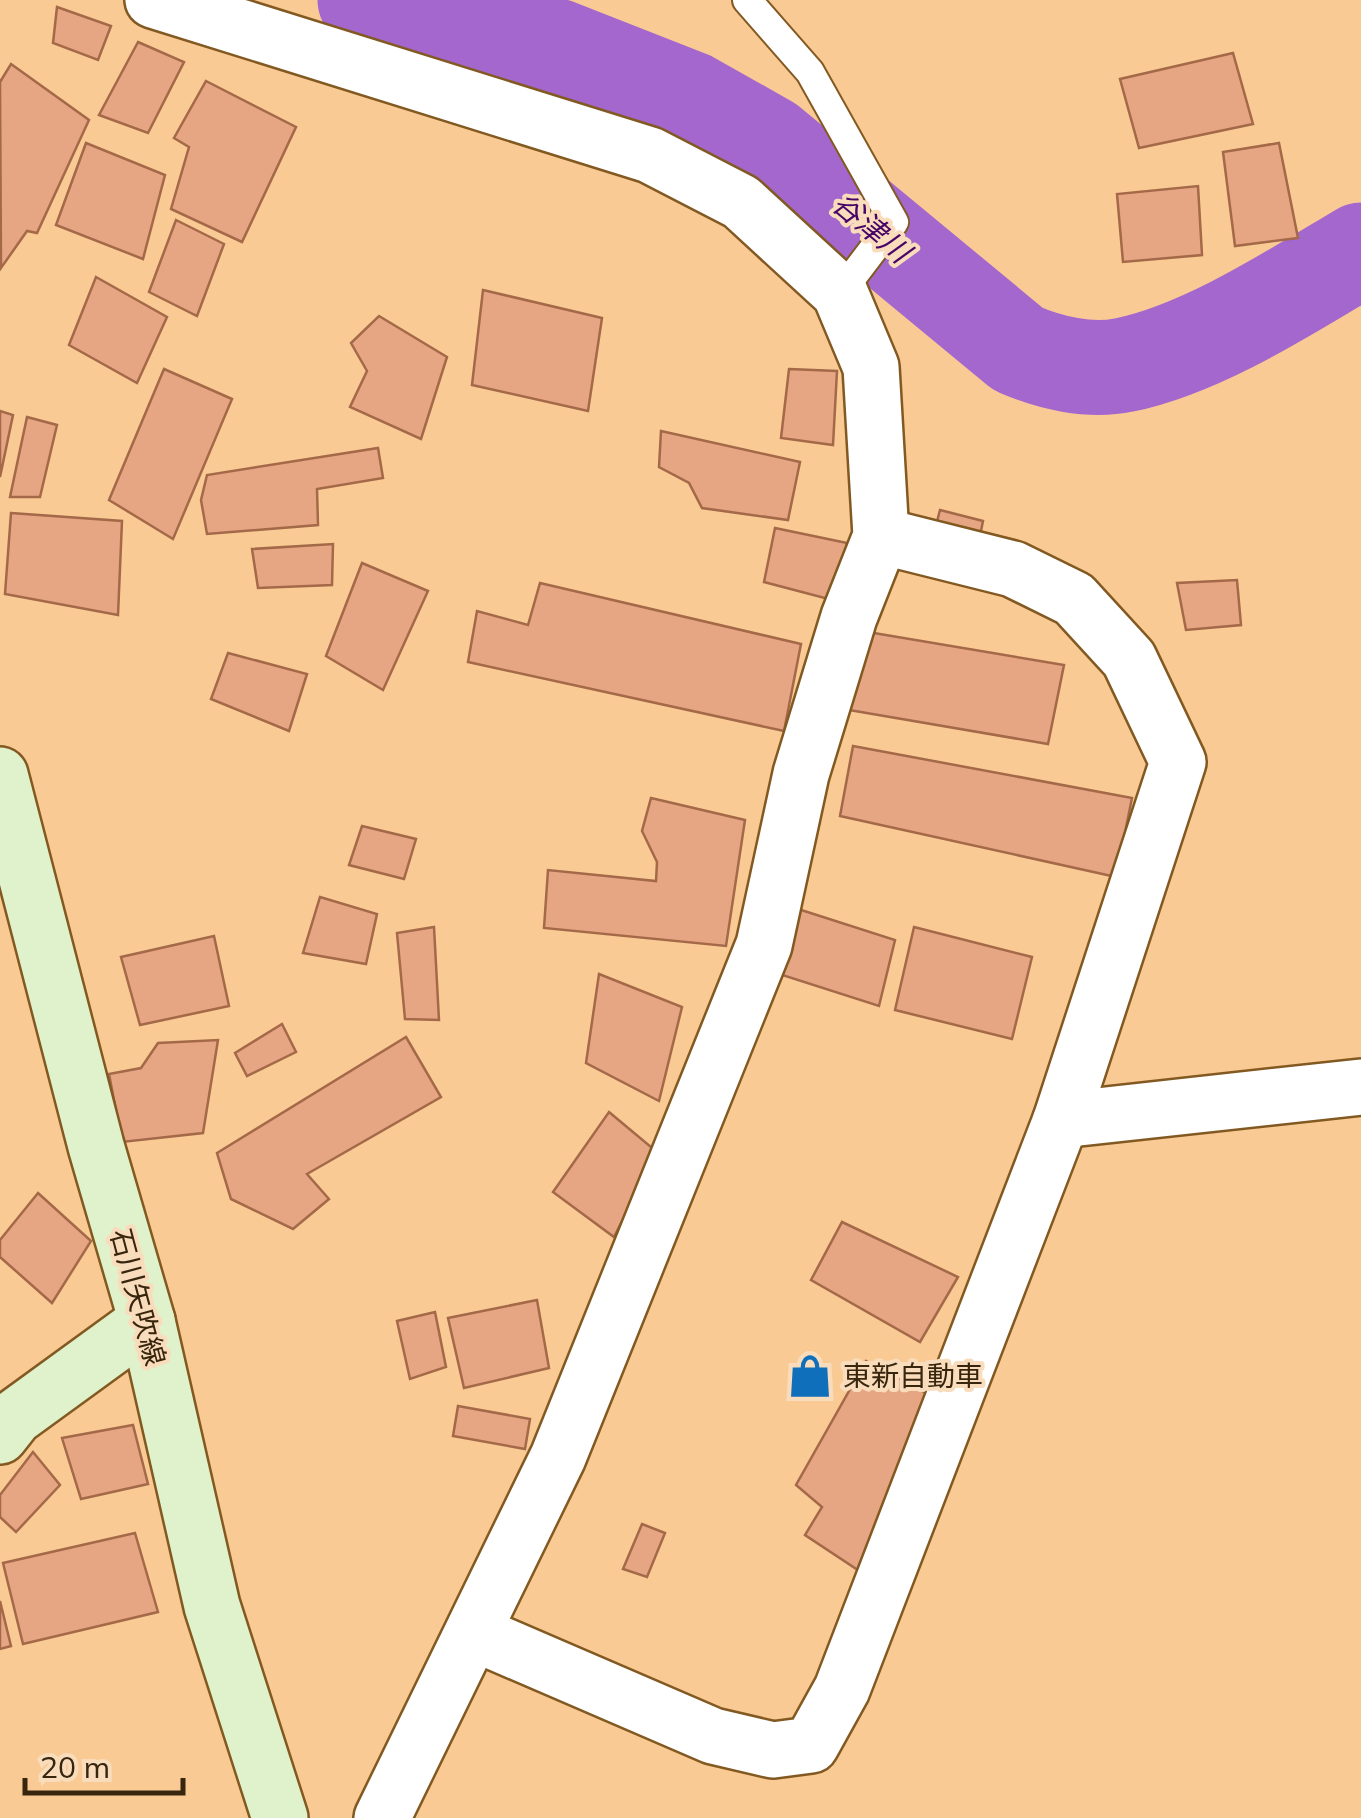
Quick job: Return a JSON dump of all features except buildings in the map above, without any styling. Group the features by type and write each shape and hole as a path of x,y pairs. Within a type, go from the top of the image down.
{"main road":[{"name":"石川矢吹線","path":"0,775 91,1128 147,1321 212,1606 280,1818"},
{"path":"0,1436 15,1418 147,1321"}],"street":[{"path":"153,0 650,155 742,202 840,293 871,366 881,536 850,618 801,774 764,944 558,1457 382,1818"},
{"path":"474,1634 713,1736 774,1750 811,1745 842,1689 1061,1120 1178,762 1129,659 1074,598 1013,569 881,536"},
{"path":"1061,1120 1361,1088"}],"lane":[{"path":"747,0 810,72 894,222 840,293"}],"waterway":[{"name":"谷津川","path":"365,0 556,46 691,99 769,143 1018,349 1056,362 1111,367 1185,346 1246,317 1361,250"}],"place":[{"name":"東新自動車","path":"810,1376"}]}
